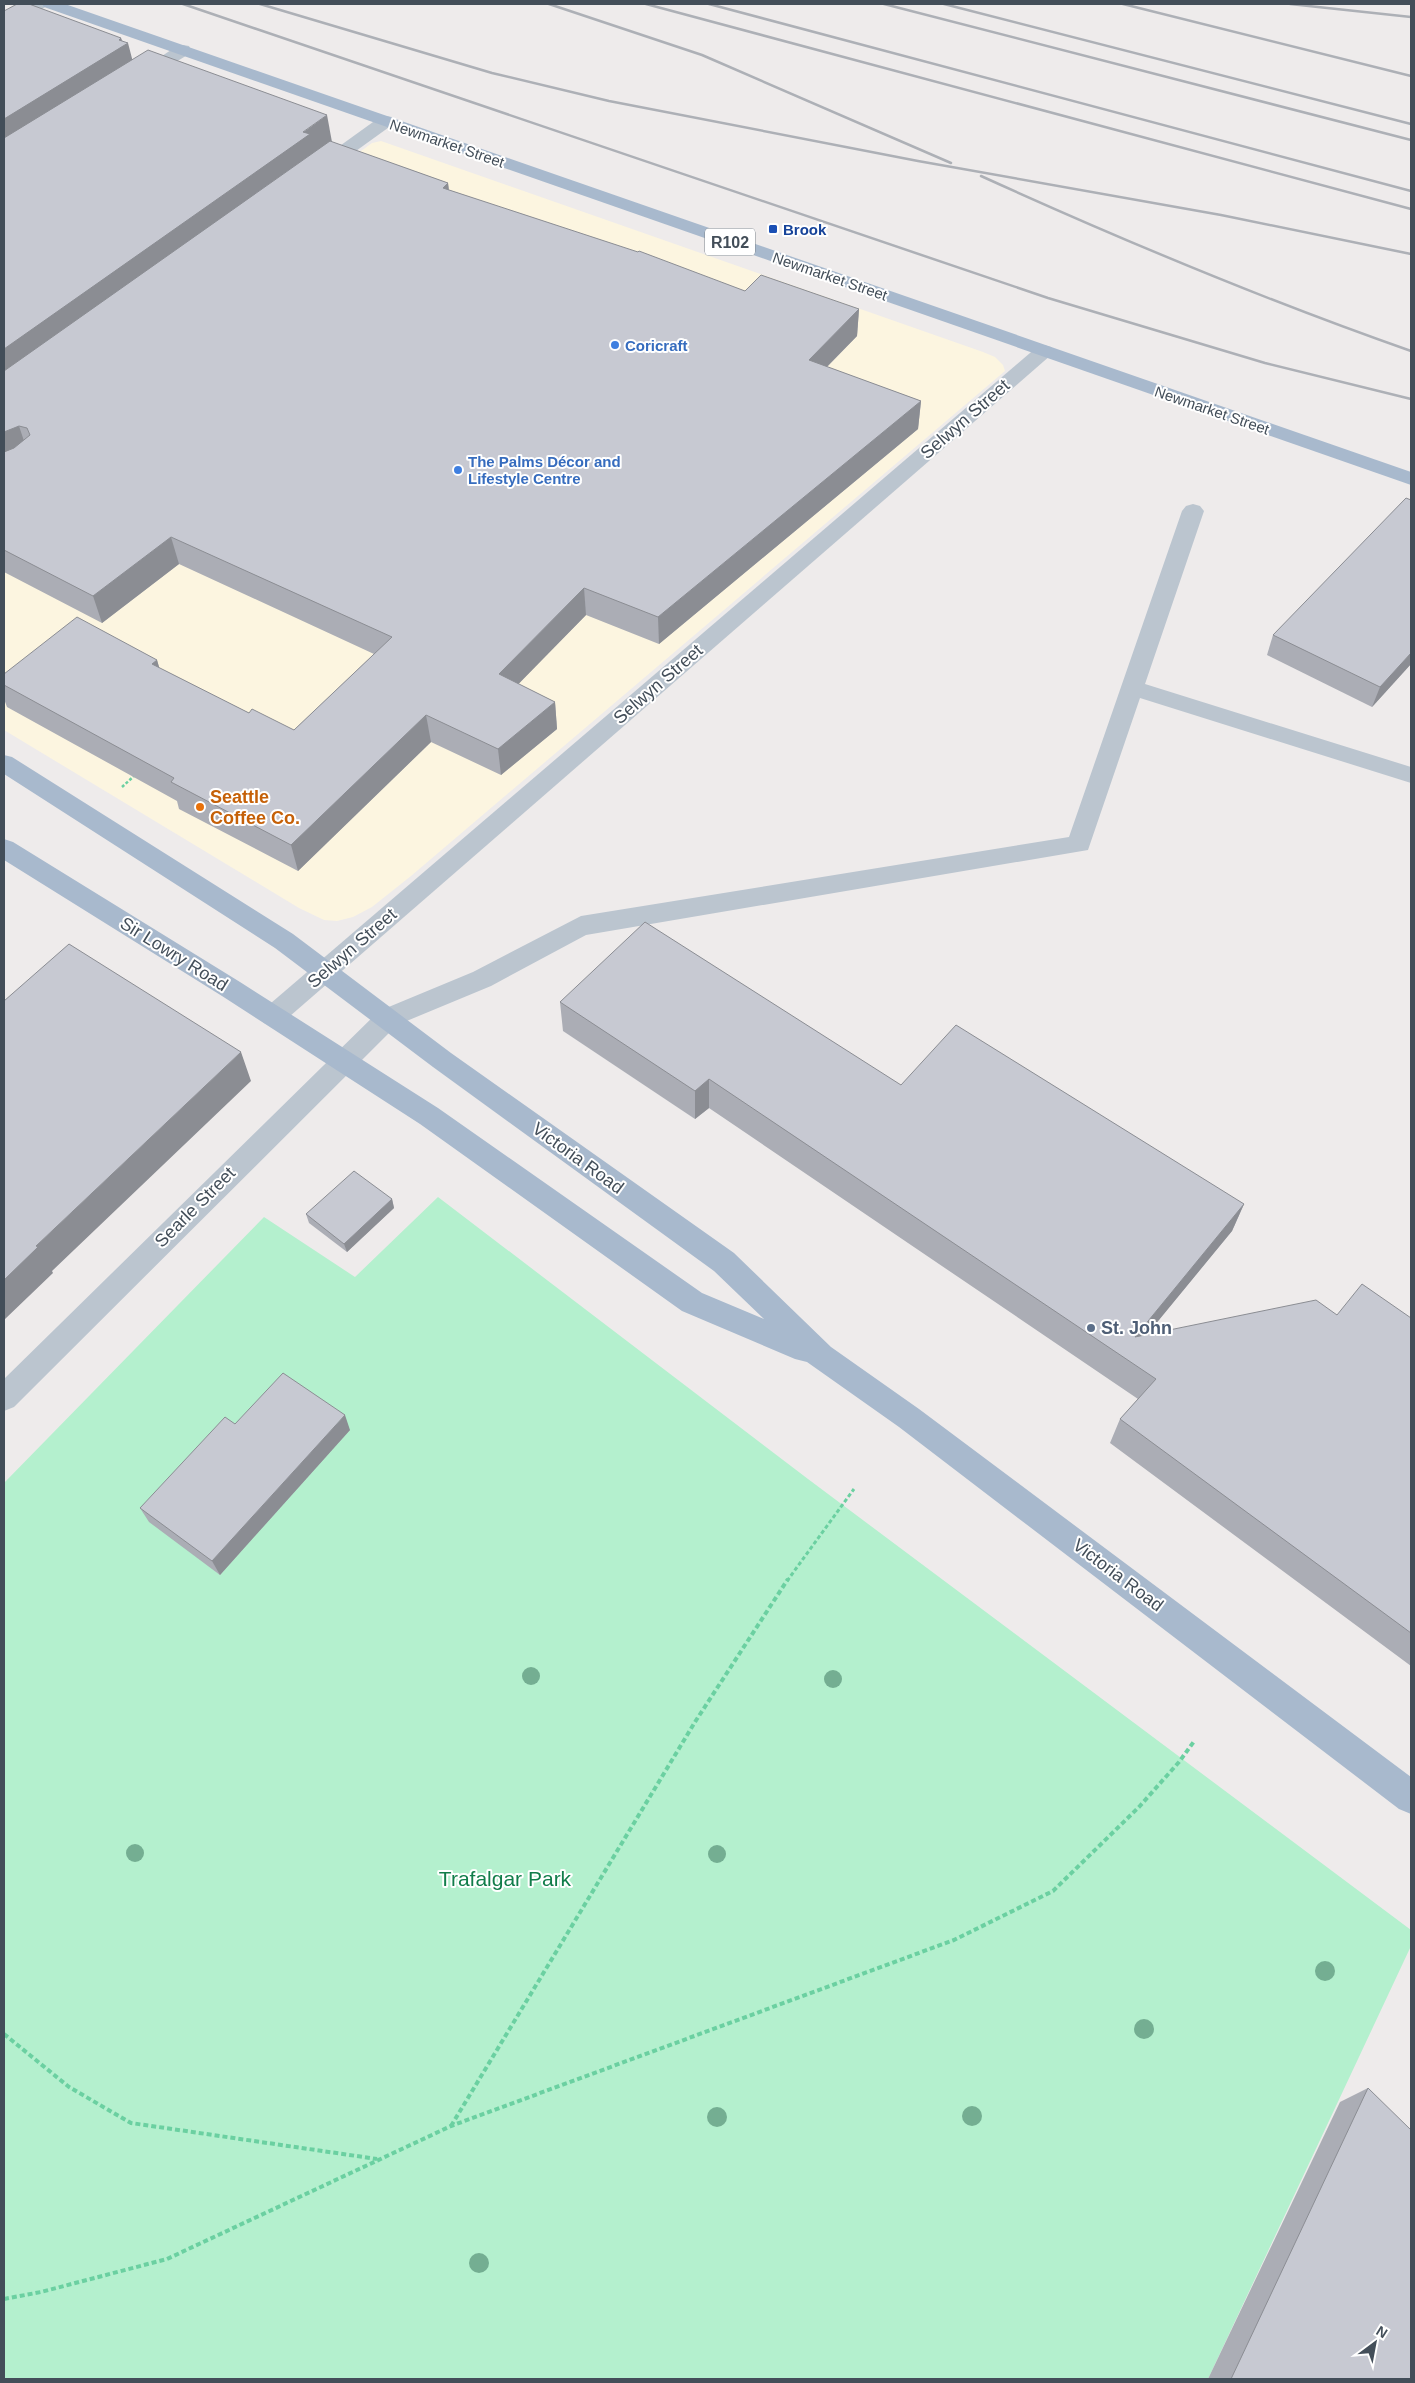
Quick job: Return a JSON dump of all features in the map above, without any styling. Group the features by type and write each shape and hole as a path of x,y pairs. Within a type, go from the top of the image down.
{"main road":[{"name":"Newmarket Street","path":"50,4 1411,479"},
{"path":"4,763 284,941 325,971"},
{"name":"Sir Lowry Road","path":"4,848 343,1061"},
{"name":"Victoria Road","path":"325,971 724,1262 821,1356 917,1424 1411,1797"},
{"name":"Victoria Road","path":"343,1061 429,1116 692,1302 821,1356"}],"street":[{"path":"4,26 42,4"},
{"path":"124,86 183,50"},
{"path":"301,182 386,121"},
{"name":"Selwyn Street","path":"273,1016 1044,352"},
{"path":"388,1018 482,979 581,926 1079,844 1193,511"},
{"path":"1132,688 1411,775"},
{"name":"Searle Street","path":"4,1398 388,1018"}],"path":[{"path":"119,789 134,776"},
{"path":"451,2126 507,2038 727,1670 854,1489"},
{"path":"4,2299 41,2292 167,2259 451,2126 954,1940 1053,1891 1139,1806 1179,1762 1195,1740"},
{"path":"4,2034 69,2087 131,2123 378,2160"}],"shaded area":[{"name":"The Palms Décor and Lifestyle Centre","path":"381,141 983,352 995,357 1003,365 1005,371 411,876 372,907 353,917 337,921 324,920 299,908 4,730 4,410 372,143"}],"green space":[{"name":"Trafalgar Park","path":"438,1197 808,1479 1411,1930 1411,1946 1208,2379 4,2379 4,1483 264,1217 355,1277"}],"building":[{"path":"17,4 29,4 121,38 119,40 128,43 4,119 4,11"},
{"path":"148,50 327,115 303,132 310,134 4,349 4,138"},
{"name":"The Palms Décor and Lifestyle Centre","path":"330,141 448,183 443,188 639,251 745,291 761,275 859,309 809,360 921,401 658,617 584,588 499,674 555,702 498,749 426,715 291,845 171,782 174,778 4,685 4,674 77,617 157,660 152,664 249,713 252,709 294,730 392,637 171,537 93,596 4,550 4,452 14,448 30,435 27,428 19,426 4,432 4,371"},
{"path":"1406,498 1411,500 1411,653 1380,687 1273,635"},
{"path":"645,922 901,1085 956,1025 1244,1204 1135,1337 1316,1300 1337,1315 1362,1284 1411,1318 1411,1633 1120,1419 1156,1379 709,1079 695,1091 560,1002"},
{"path":"69,944 241,1052 36,1246 38,1247 4,1280 4,1001"},
{"path":"354,1171 392,1199 344,1244 306,1214"},
{"path":"283,1373 345,1415 212,1561 140,1508 225,1417 235,1424"},
{"path":"1368,2088 1411,2130 1411,2379 1231,2379"}],"railway":[{"path":"183,4 1048,298 1265,363 1411,399"},
{"path":"260,4 492,73 609,101 918,161 1221,215 1411,254"},
{"path":"549,4 702,55 951,163"},
{"path":"646,4 1411,209"},
{"path":"709,4 1411,191"},
{"path":"884,4 1411,140"},
{"path":"944,4 1411,124"},
{"path":"1123,4 1411,76"},
{"path":"1290,4 1411,17"},
{"path":"981,176 1194,268 1302,311 1411,351"}],"place":[{"name":"Brook","path":"773,229"},
{"name":"Coricraft","path":"615,345"},
{"name":"The Palms Décor and Lifestyle Centre","path":"458,470"},
{"name":"Seattle Coffee Co.","path":"200,807"},
{"name":"St. John","path":"1091,1328"}]}
